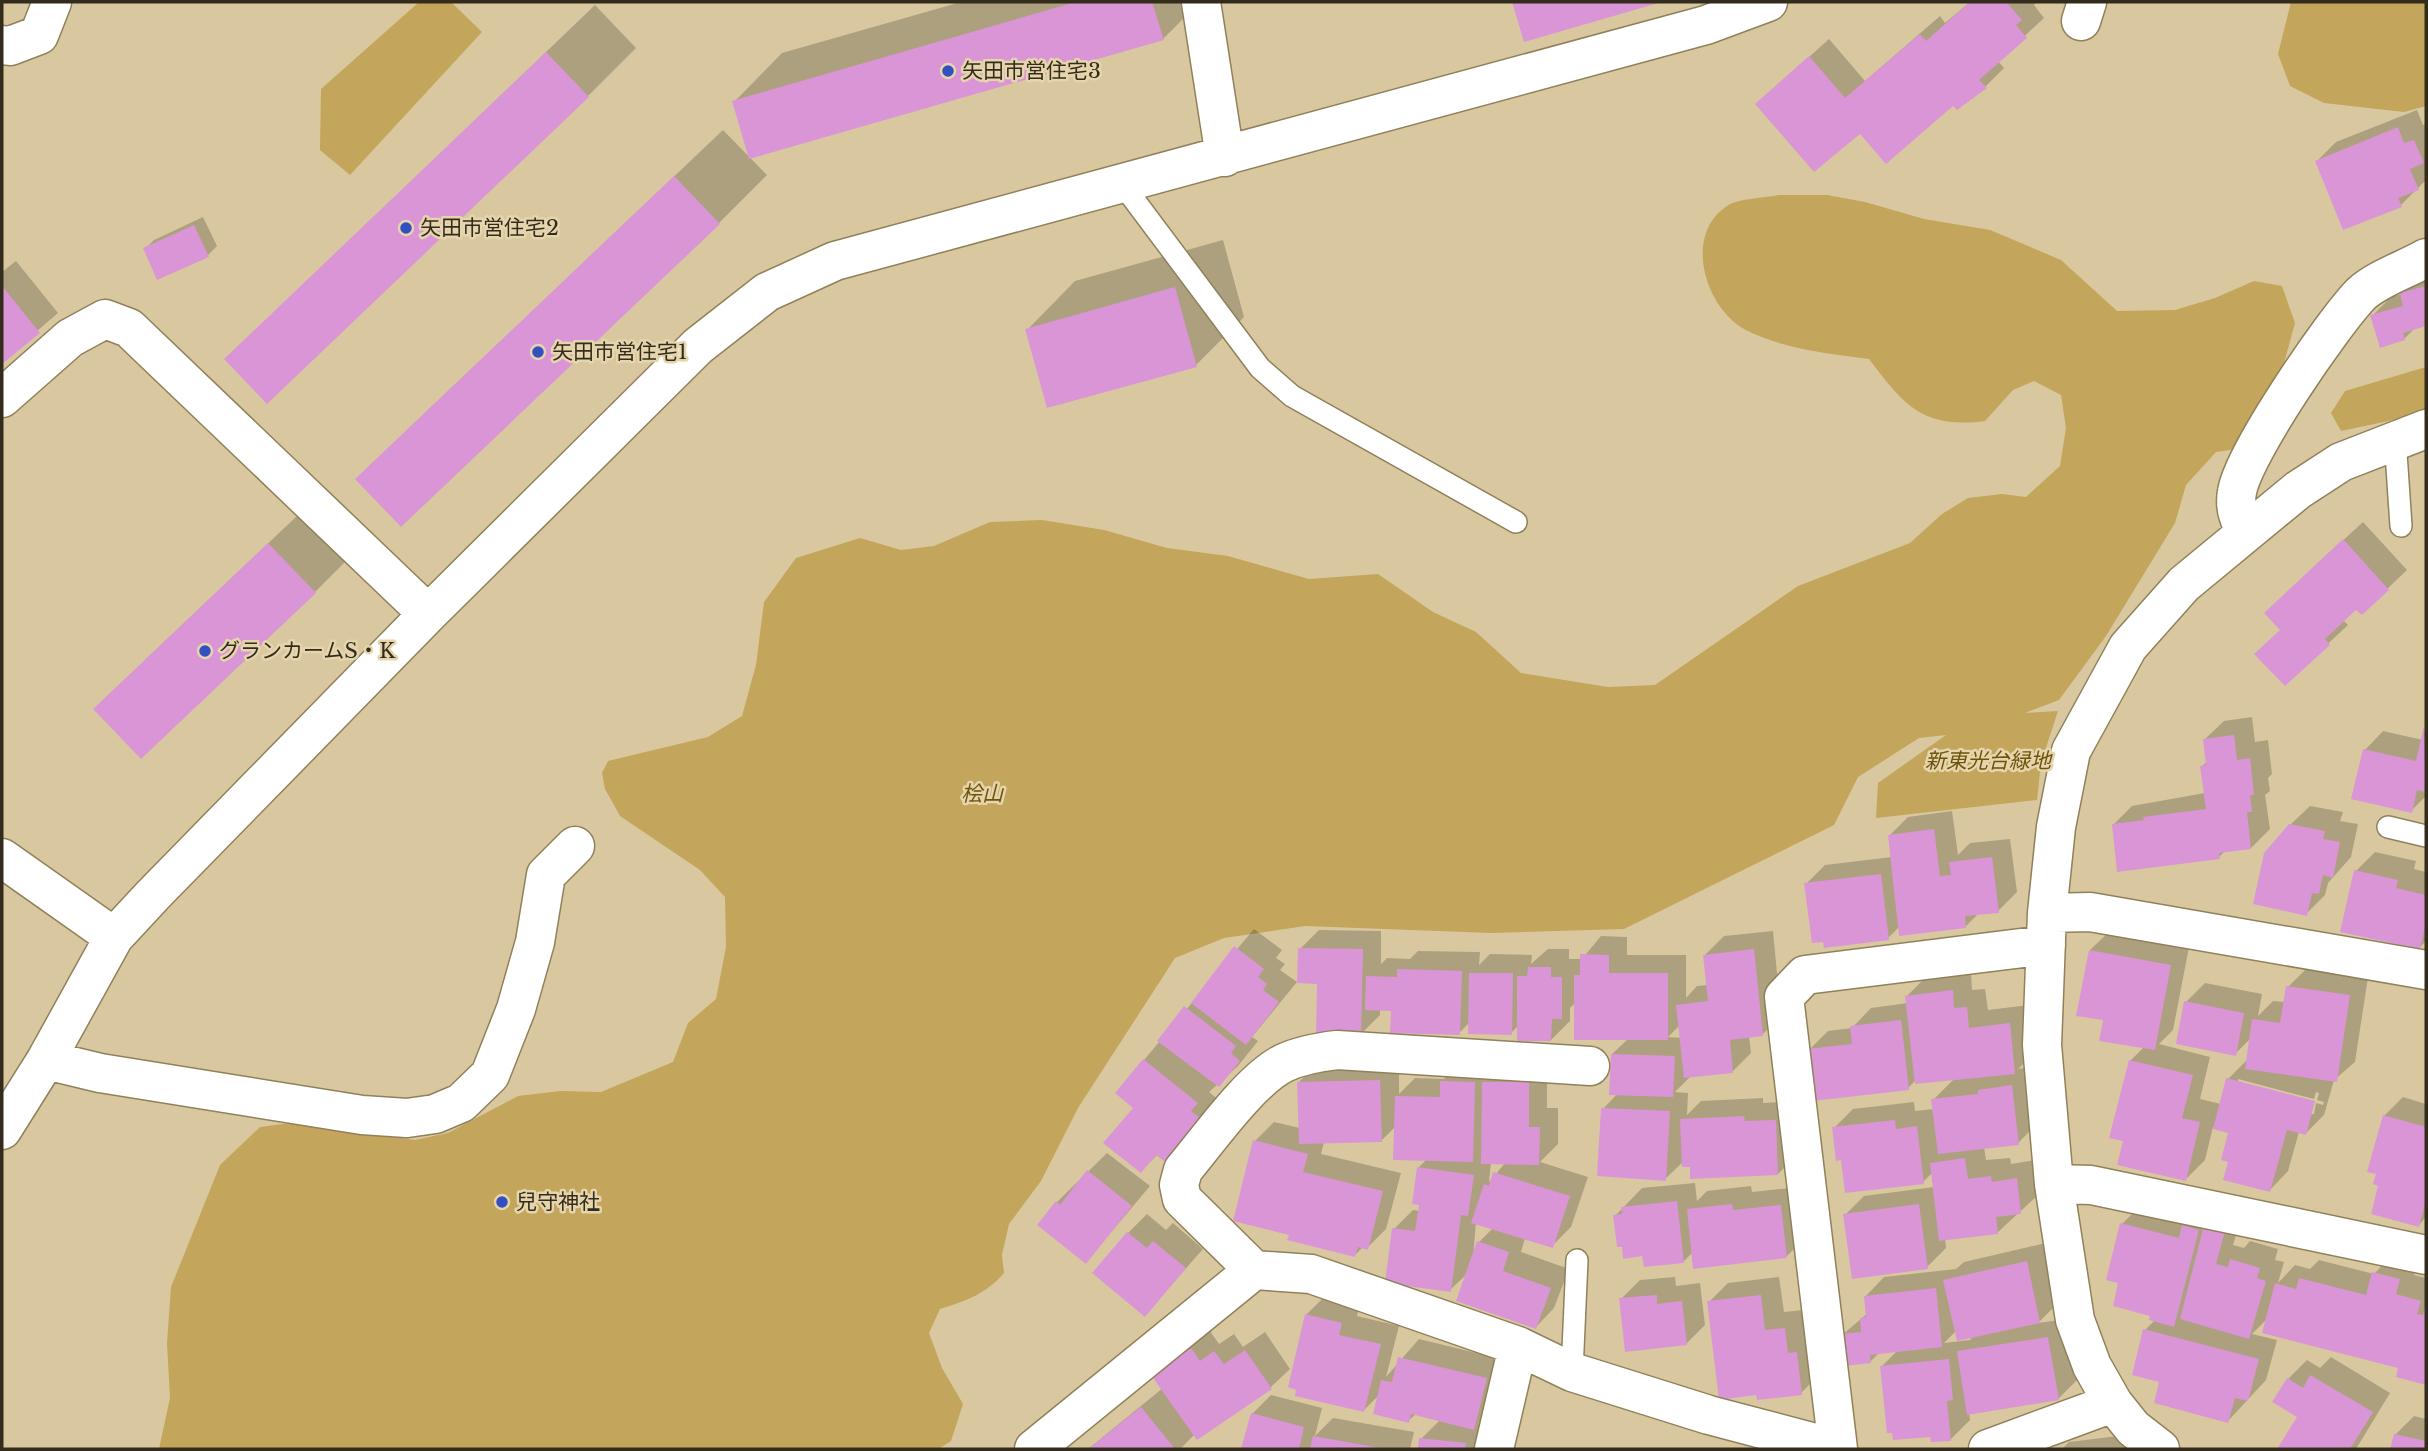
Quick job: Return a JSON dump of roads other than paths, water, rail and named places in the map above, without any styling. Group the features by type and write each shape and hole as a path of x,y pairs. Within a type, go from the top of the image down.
{"street":[{"path":"2,45 10,46 39,35 52,2"},
{"path":"1201,2 1225,157"},
{"path":"2,1130 46,1060 114,937 428,614 698,346 768,292 835,261 1123,185 1706,24 1768,2"},
{"path":"2245,533 2235,508 2237,489 2249,461 2313,355 2363,293 2426,258"},
{"path":"2,398 70,338 93,325 105,319 129,328 428,614"},
{"path":"2160,1449 2133,1428 2113,1403 2092,1366 2075,1320 2054,1184 2042,1045 2046,929 2056,827 2071,751 2128,647 2184,584 2298,490 2341,462 2410,434"},
{"path":"46,1060 100,1073 362,1115 407,1118 435,1114 461,1102 491,1075 516,1009 546,875 575,846"},
{"path":"2,858 114,937"},
{"path":"1590,1066 1337,1050 1310,1054 1283,1064 1261,1078 1184,1170 1179,1185 1182,1199 1254,1270 1311,1274 1518,1346 1572,1372 1709,1415 1838,1449 1784,997 1805,975 2046,929 2090,912 2426,970"},
{"path":"2054,1184 2091,1185 2426,1255"},
{"path":"1034,1449 1254,1270"},
{"path":"1494,1449 1518,1346"},
{"path":"1988,1449 2113,1403"}],"lane":[{"path":"1123,185 1259,368 1292,396 1516,522"},
{"path":"2400,526 2410,434"},
{"path":"2388,827 2426,836"},
{"path":"1572,1372 1577,1260"}],"place":[{"name":"矢田市営住宅3","path":"948,71"},
{"name":"矢田市営住宅2","path":"406,228"},
{"name":"矢田市営住宅1","path":"538,352"},
{"name":"グランカームS・K","path":"205,651"},
{"name":"兒守神社","path":"502,1202"}],"park label":[{"name":"新東光台緑地","path":"1988,761"},
{"name":"桧山","path":"982,794"}]}
